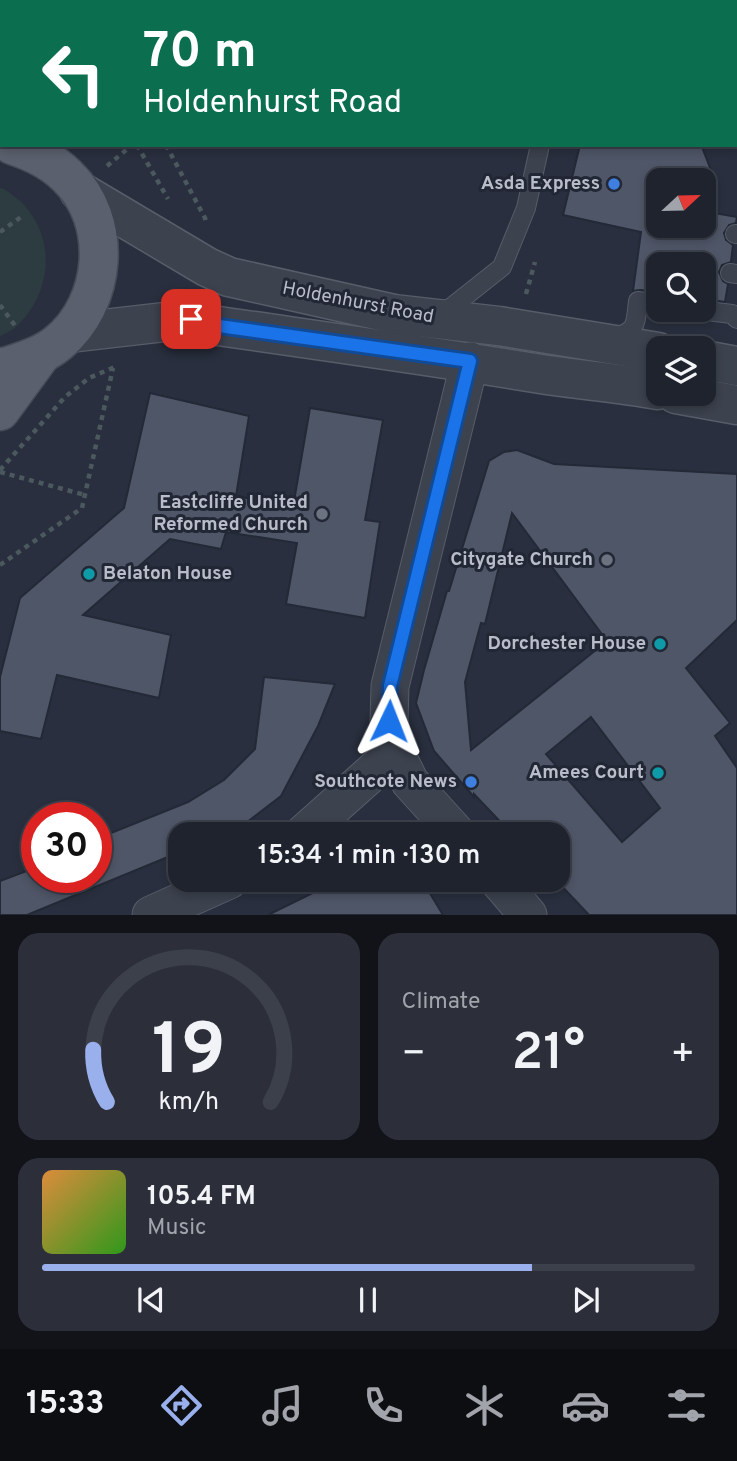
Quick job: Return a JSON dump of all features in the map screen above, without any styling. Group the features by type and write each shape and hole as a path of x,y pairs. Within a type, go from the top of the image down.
{"main road":[{"path":"0,367 5,367 89,302 99,269 98,234 78,170 18,147"},
{"path":"0,411 42,339"}],"street":[{"name":"Holdenhurst Road","path":"78,170 207,267 229,277 394,314 499,326 646,350"},
{"name":"Holdenhurst Road","path":"42,339 191,319 212,325 646,388"},
{"path":"446,822 410,782 396,752 389,721 390,686 470,361"},
{"path":"716,362 737,366"},
{"path":"716,401 737,405"},
{"path":"317,822 396,752"},
{"path":"151,915 202,892"},
{"path":"508,892 528,915"}],"lane":[{"path":"394,314 449,309 502,267 526,208 540,147"},
{"path":"599,342 632,330 639,298 646,300"},
{"path":"716,312 732,314 737,319"}],"path":[{"path":"78,170 128,147"},
{"path":"167,147 205,218 207,267"},
{"path":"0,232 21,216"},
{"path":"0,305 42,339"},
{"path":"0,565 82,509 114,368 89,377 65,397 0,471 85,495"}],"shaded area":[{"path":"0,188 21,202 35,220 42,235 46,267 37,298 29,312 16,327 0,336"}],"building":[{"name":"Asda Express","path":"580,147 702,147 710,168 646,168 646,238 716,238 716,213 737,217 736,223 729,225 724,233 726,240 733,245 731,262 722,265 719,272 723,281 728,284 725,302 716,301 716,252 646,252 646,291 633,291 641,232 563,215"},
{"name":"Belaton House","path":"150,393 249,416 236,496 293,507 310,408 383,420 365,520 380,522 365,618 286,604 297,543 226,532 221,549 170,539 83,615 171,635 159,698 57,675 41,739 0,731 0,677 20,598 124,508"},
{"path":"517,450 554,464 737,474 737,620 686,668 730,723 715,736 737,768 737,915 589,915 567,892 570,892 570,822 501,822 474,794 474,797 434,751 416,703 447,591 489,461 504,452","holes":["512,513 607,641 471,750 465,682 481,623 485,624","591,717 660,808 622,842 546,754"]},
{"path":"264,677 335,684 318,726 281,796 247,822 168,822 168,857 112,880 112,833 188,802 224,780 255,749"},
{"path":"21,873 21,893 80,893 27,915 0,915 0,881"},
{"path":"315,892 429,892 443,915 268,915"}],"place":[{"name":"Asda Express","path":"614,184"},
{"name":"Eastcliffe United Reformed Church","path":"322,514"},
{"name":"Citygate Church","path":"607,560"},
{"name":"Belaton House","path":"89,574"},
{"name":"Dorchester House","path":"660,644"},
{"name":"Amees Court","path":"658,773"},
{"name":"Southcote News","path":"471,782"}],"route":[{"path":"191,319 212,325 470,361 390,686 389,721"}]}
